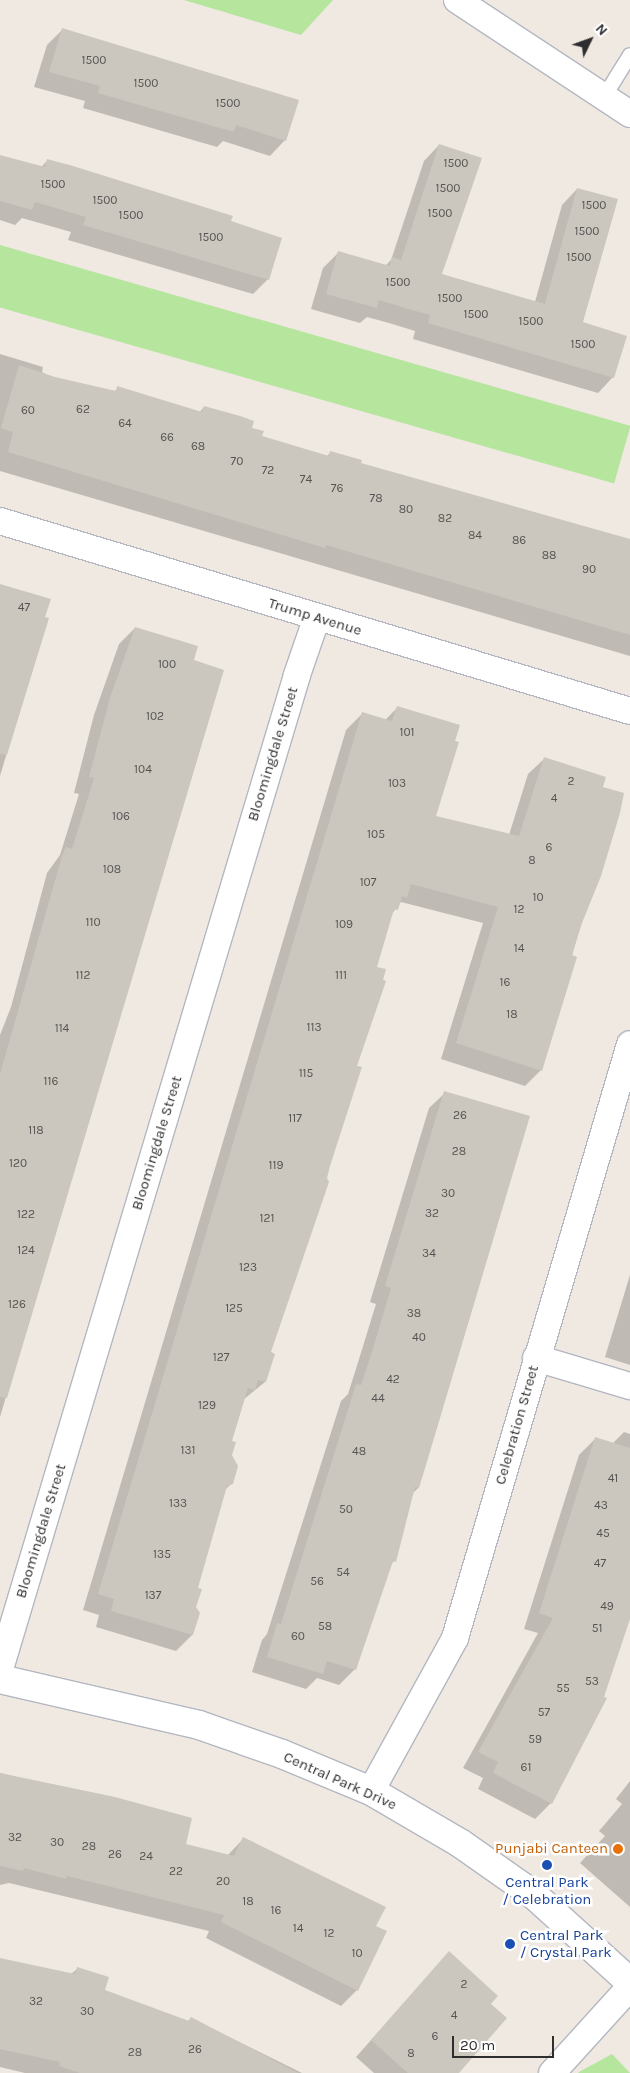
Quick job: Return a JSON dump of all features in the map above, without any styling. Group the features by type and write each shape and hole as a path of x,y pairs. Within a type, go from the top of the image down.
{"street":[{"path":"457,0 630,114"},
{"name":"Trump Avenue","path":"0,521 630,711"},
{"name":"Bloomingdale Street","path":"0,1669 297,675 317,617"},
{"name":"Celebration Street","path":"371,1791 455,1638 630,1044"},
{"path":"536,1358 630,1386"},
{"name":"Central Park Drive","path":"0,1678 199,1725 282,1754 371,1791 460,1843 534,1895 630,1982"},
{"path":"552,2073 630,1987"}],"lane":[{"path":"604,97 630,55"}],"green space":[{"path":"184,0 333,0 301,35"},
{"path":"0,245 630,426 614,483 0,307"},
{"path":"612,2054 630,2073 578,2073 579,2072"}],"building":[{"path":"62,28 299,100 286,141 236,125 234,132 98,93 100,86 49,72"},
{"path":"439,144 482,158 442,274 545,304 577,188 618,199 583,322 627,336 614,378 428,323 430,315 379,300 377,308 326,294 338,251 390,266 392,257 401,260"},
{"path":"0,155 45,167 47,159 73,166 233,216 231,221 282,238 269,280 83,225 86,217 35,202 32,210 0,201"},
{"path":"19,365 55,377 116,391 117,386 202,412 204,406 240,416 254,421 252,428 264,431 262,436 329,456 330,451 362,460 361,463 630,539 630,635 326,545 325,548 8,452 13,432 1,428"},
{"path":"0,584 51,599 45,617 49,618 7,755 0,754"},
{"path":"135,627 198,646 194,660 224,670 7,1398 0,1397 0,1074 62,856 66,847 72,849 94,778 89,777 110,698"},
{"path":"397,706 460,725 455,741 459,742 436,816 519,836 544,757 606,777 603,787 624,793 620,813 601,876 582,923 572,955 577,957 542,1071 456,1043 498,907 411,884 407,898 402,896 398,910 394,909 377,967 386,969 383,980 386,981 357,1066 362,1067 330,1166 327,1178 329,1182 271,1352 275,1354 266,1382 258,1380 255,1390 248,1388 232,1441 236,1442 232,1455 238,1466 233,1484 227,1486 198,1588 202,1589 196,1607 200,1613 193,1635 111,1611 114,1599 98,1594 362,712 392,721"},
{"path":"444,1091 530,1116 419,1488 415,1487 396,1562 393,1561 356,1670 327,1661 323,1674 267,1657 277,1623 281,1624 356,1384 361,1385 371,1355 391,1288 385,1286"},
{"path":"595,1437 630,1448 630,1619 604,1697 607,1698 552,1804 493,1773 498,1762 478,1752 553,1618 539,1613"},
{"path":"0,1773 115,1797 192,1818 186,1844 234,1856 243,1837 386,1907 376,1926 387,1931 358,1991 221,1922 224,1915 67,1876 66,1879 24,1868 23,1871 0,1866"},
{"path":"449,1951 498,1996 491,2004 507,2018 459,2073 408,2073 371,2040"},
{"path":"0,1958 75,1974 77,1967 109,1977 105,1990 189,2021 191,2017 298,2073 80,2073 59,2066 60,2062 0,2049"}],"place":[{"name":"Punjabi Canteen","path":"618,1849"},
{"name":"Central Park / Celebration","path":"547,1865"},
{"name":"Central Park / Crystal Park","path":"510,1944"}]}
